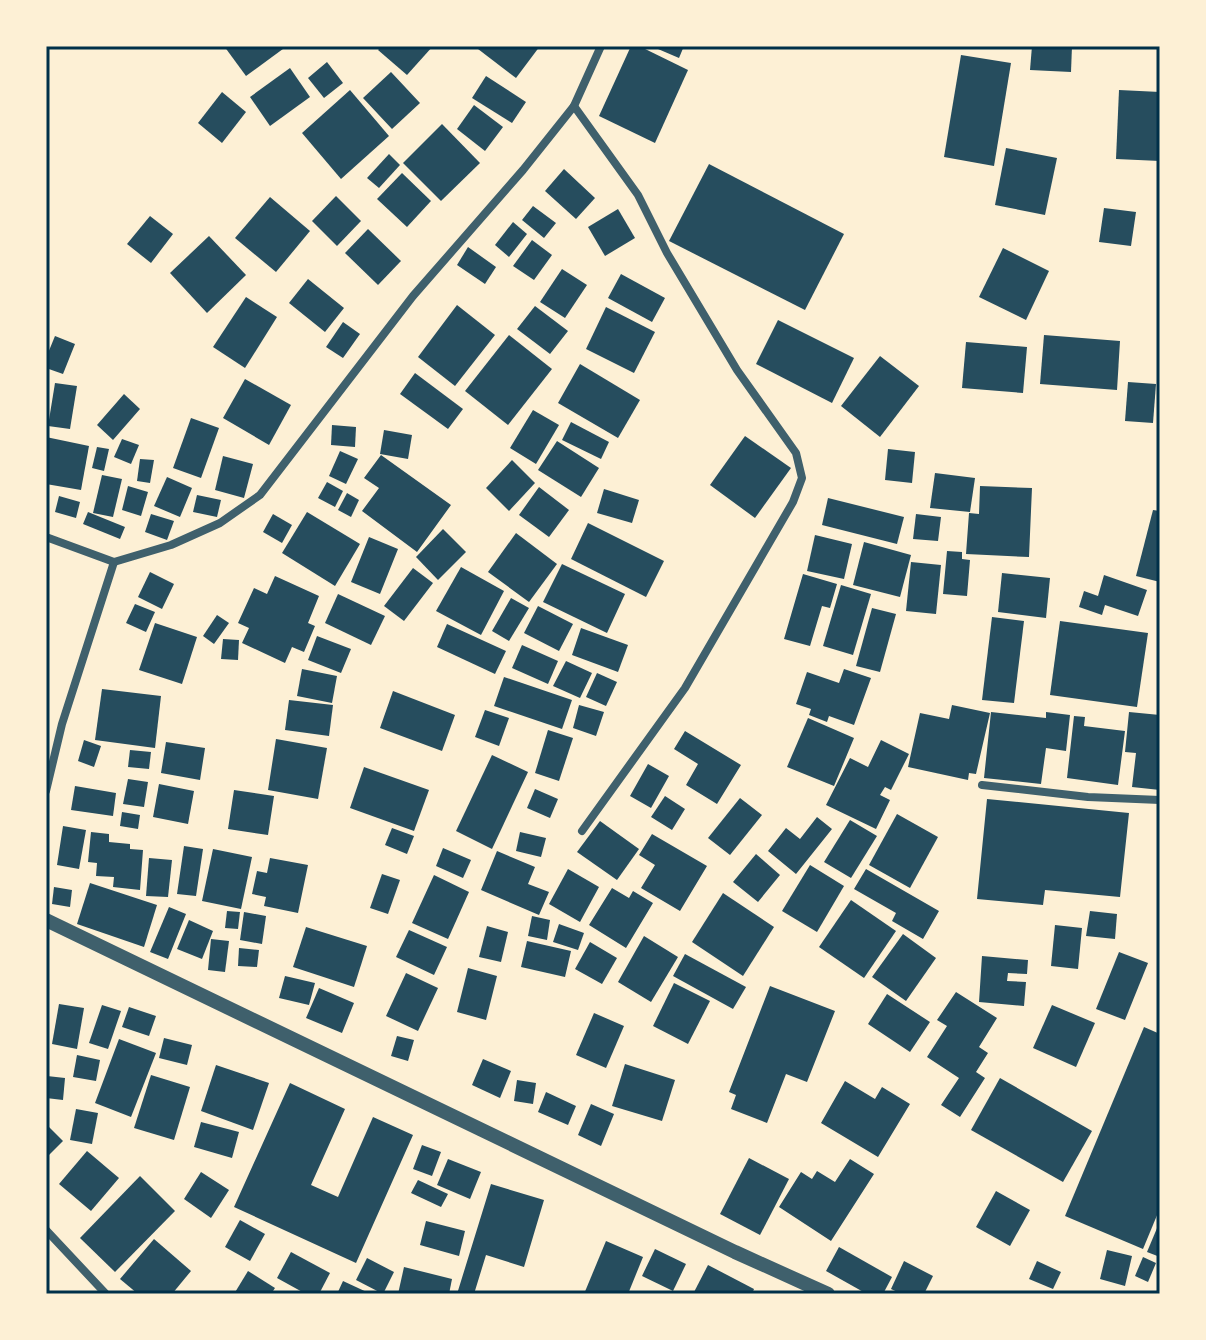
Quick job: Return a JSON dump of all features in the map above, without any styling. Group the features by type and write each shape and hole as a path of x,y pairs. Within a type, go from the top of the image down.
{"street":[{"path":"46,537 114,562 171,545 220,523 260,495 413,296 523,170 574,106 601,46"},
{"path":"574,106 638,195 667,253 737,370 796,453 802,478 793,502 685,688 582,831"},
{"path":"46,791 62,724 114,562"},
{"path":"982,785 1088,797 1160,800"},
{"path":"46,920 828,1294"},
{"path":"46,1230 106,1294"}],"building":[{"path":"224,46 287,46 246,76"},
{"path":"382,46 433,46 407,75 378,50"},
{"path":"480,46 540,46 516,78 478,49"},
{"path":"631,46 639,46 688,70 655,143 599,116"},
{"path":"651,46 684,46 679,58"},
{"path":"1032,46 1072,46 1071,72 1030,70"},
{"path":"961,55 1011,63 994,166 944,157"},
{"path":"327,62 343,83 324,98 308,78"},
{"path":"290,68 310,97 270,126 250,97"},
{"path":"391,72 420,103 392,129 363,98"},
{"path":"486,76 526,102 512,123 472,98"},
{"path":"350,90 389,136 341,179 302,133"},
{"path":"1119,90 1160,92 1160,161 1116,159"},
{"path":"222,92 246,112 222,143 198,123"},
{"path":"474,105 503,127 485,151 457,129"},
{"path":"442,124 480,163 441,201 403,163"},
{"path":"1006,148 1057,158 1045,215 995,205"},
{"path":"389,154 400,165 379,188 367,178"},
{"path":"709,164 844,234 805,310 669,241"},
{"path":"564,169 595,198 576,219 545,191"},
{"path":"402,173 431,201 407,227 377,199"},
{"path":"336,196 361,221 337,246 312,221"},
{"path":"270,197 310,231 276,272 235,238"},
{"path":"533,206 556,223 544,238 522,220"},
{"path":"1104,208 1136,212 1131,246 1099,242"},
{"path":"618,209 635,238 605,256 588,227"},
{"path":"150,216 173,234 151,263 127,244"},
{"path":"513,222 527,234 509,257 495,245"},
{"path":"368,229 401,261 378,285 345,253"},
{"path":"209,236 246,275 207,313 170,273"},
{"path":"532,240 552,255 534,280 513,266"},
{"path":"468,247 496,267 485,284 457,265"},
{"path":"1003,248 1049,271 1026,320 979,297"},
{"path":"562,269 587,285 565,318 540,302"},
{"path":"621,274 665,298 652,322 608,298"},
{"path":"308,279 344,308 325,332 289,303"},
{"path":"246,297 277,317 245,368 213,347"},
{"path":"457,305 495,335 455,386 418,357"},
{"path":"535,306 568,331 550,354 517,329"},
{"path":"606,307 655,332 634,373 586,349"},
{"path":"778,320 854,358 832,403 756,364"},
{"path":"343,322 360,334 343,358 326,347"},
{"path":"509,335 552,369 508,425 465,391"},
{"path":"1044,335 1120,341 1117,390 1040,384"},
{"path":"55,336 75,344 63,374 46,368 46,358"},
{"path":"966,342 1027,347 1023,393 962,388"},
{"path":"880,356 919,386 880,437 841,406"},
{"path":"580,364 640,400 618,438 558,403"},
{"path":"415,373 463,409 448,429 400,394"},
{"path":"245,379 291,405 269,445 223,418"},
{"path":"1128,382 1156,384 1153,423 1125,421"},
{"path":"55,383 77,386 70,429 48,426"},
{"path":"124,394 140,409 113,440 97,425"},
{"path":"533,410 559,425 536,464 510,448"},
{"path":"191,418 219,428 201,478 173,468"},
{"path":"571,422 609,442 601,459 562,440"},
{"path":"332,425 356,427 355,447 331,445"},
{"path":"384,430 412,435 408,459 380,454"},
{"path":"745,436 791,468 755,518 710,485"},
{"path":"46,437 89,446 81,490 46,484"},
{"path":"122,439 139,445 131,464 114,457"},
{"path":"557,441 599,468 581,497 538,470"},
{"path":"97,447 109,449 104,471 92,468"},
{"path":"888,449 915,452 912,483 885,480"},
{"path":"340,451 358,459 346,484 329,476"},
{"path":"381,455 451,505 417,552 362,511 379,488 364,478"},
{"path":"223,456 253,464 244,498 215,490"},
{"path":"140,459 154,460 150,483 137,481"},
{"path":"512,460 535,483 509,511 486,488"},
{"path":"935,473 975,478 970,512 930,508"},
{"path":"102,475 122,479 113,517 93,513"},
{"path":"167,477 192,488 180,517 154,506"},
{"path":"327,482 343,491 335,507 318,498"},
{"path":"128,486 148,492 141,516 122,510"},
{"path":"980,486 1032,488 1029,557 966,554 969,513 979,514"},
{"path":"539,487 569,510 549,537 519,515"},
{"path":"604,489 639,500 632,523 597,513"},
{"path":"347,493 359,500 351,517 338,510"},
{"path":"197,495 221,500 217,517 193,512"},
{"path":"59,496 80,502 76,518 55,512"},
{"path":"828,498 904,517 897,544 822,525"},
{"path":"1153,510 1160,511 1160,582 1136,576"},
{"path":"88,512 125,527 120,539 83,524"},
{"path":"307,512 360,544 335,586 282,553"},
{"path":"151,514 174,521 167,540 145,532"},
{"path":"273,514 292,525 282,543 263,532"},
{"path":"916,514 941,517 938,541 913,539"},
{"path":"588,523 664,561 646,597 571,559"},
{"path":"443,529 466,552 438,580 416,557"},
{"path":"516,533 557,564 529,602 488,572"},
{"path":"815,535 852,544 844,579 807,571"},
{"path":"369,537 398,549 380,594 351,582"},
{"path":"864,542 911,555 900,597 853,585"},
{"path":"947,551 962,552 962,559 970,560 967,596 943,594"},
{"path":"911,562 941,565 936,614 906,611"},
{"path":"562,564 625,594 607,633 543,602"},
{"path":"461,567 504,591 481,635 436,611"},
{"path":"413,568 433,583 404,621 384,606"},
{"path":"150,572 174,584 162,609 138,597"},
{"path":"1002,573 1050,578 1046,618 998,612"},
{"path":"803,574 837,584 830,608 822,606 810,646 784,639"},
{"path":"1104,575 1147,590 1138,616 1105,605 1102,615 1079,607 1084,591 1098,596"},
{"path":"275,576 319,596 308,623 315,626 304,652 292,647 285,663 242,643 249,628 238,623 254,588 267,594"},
{"path":"841,585 871,594 853,655 823,646"},
{"path":"338,594 385,616 371,645 325,623"},
{"path":"511,598 529,608 509,641 492,631"},
{"path":"135,604 155,612 146,632 126,623"},
{"path":"538,606 573,624 559,651 524,633"},
{"path":"872,608 896,614 880,672 856,666"},
{"path":"217,615 229,623 214,644 203,636"},
{"path":"992,617 1024,621 1014,703 982,700"},
{"path":"1060,621 1148,633 1137,707 1050,695"},
{"path":"155,623 197,637 182,684 139,670"},
{"path":"447,624 506,651 495,674 437,647"},
{"path":"581,628 628,645 618,672 572,655"},
{"path":"317,636 351,649 341,673 308,660"},
{"path":"223,639 239,640 238,660 221,659"},
{"path":"522,645 558,661 548,684 512,668"},
{"path":"566,661 592,673 580,698 553,686"},
{"path":"302,669 337,676 332,703 297,696"},
{"path":"844,669 871,678 854,725 829,716 827,722 809,715 811,709 796,704 807,672 839,683"},
{"path":"597,673 617,682 606,706 586,697"},
{"path":"504,677 572,700 562,729 494,706"},
{"path":"102,689 161,696 155,748 95,740"},
{"path":"393,691 455,715 442,751 380,728"},
{"path":"289,700 333,705 329,736 285,730"},
{"path":"579,705 604,712 596,736 573,728"},
{"path":"952,705 990,713 976,774 969,773 968,780 908,767 920,713 949,719"},
{"path":"485,710 509,718 499,746 475,737"},
{"path":"991,712 1046,718 1046,712 1070,715 1066,751 1046,748 1041,784 984,778"},
{"path":"1129,712 1160,715 1160,790 1132,787 1136,753 1125,752"},
{"path":"1074,716 1085,717 1084,726 1125,731 1118,785 1067,778"},
{"path":"808,718 854,738 834,786 787,767"},
{"path":"548,730 573,738 559,781 535,773"},
{"path":"685,731 741,765 717,804 686,785 698,764 674,749"},
{"path":"276,739 327,748 318,799 268,790"},
{"path":"84,740 101,746 94,767 78,761"},
{"path":"881,740 909,754 891,790 885,787 880,795 890,800 876,829 826,805 850,758 868,767"},
{"path":"166,742 205,748 200,780 161,773"},
{"path":"130,750 151,752 149,769 128,767"},
{"path":"492,755 528,772 492,849 456,831"},
{"path":"648,764 669,776 651,808 630,796"},
{"path":"364,767 429,790 414,831 350,808"},
{"path":"128,779 148,782 144,807 123,804"},
{"path":"159,784 194,791 188,824 153,817"},
{"path":"75,786 116,793 113,816 71,810"},
{"path":"535,789 558,799 550,818 527,808"},
{"path":"234,790 274,796 268,835 228,829"},
{"path":"665,796 685,809 672,830 651,817"},
{"path":"740,798 762,815 730,855 708,838"},
{"path":"987,799 1129,813 1120,897 1045,890 1043,905 977,899"},
{"path":"122,812 140,815 138,829 120,826"},
{"path":"897,814 938,837 910,888 869,865"},
{"path":"817,817 832,829 796,874 768,851 786,828 800,839"},
{"path":"850,820 877,836 851,878 824,862"},
{"path":"600,821 639,849 617,880 577,852"},
{"path":"63,826 86,830 79,869 57,865"},
{"path":"392,828 414,836 407,854 385,845"},
{"path":"91,832 109,834 109,842 130,844 130,849 143,850 140,890 113,887 114,877 96,876 97,863 88,862"},
{"path":"520,832 546,838 541,857 516,851"},
{"path":"652,834 707,866 680,911 641,888 655,865 639,855"},
{"path":"184,846 203,849 196,896 177,894"},
{"path":"443,848 471,860 463,878 436,866"},
{"path":"213,849 252,857 241,909 202,901"},
{"path":"497,851 535,867 528,884 549,892 539,915 481,890"},
{"path":"756,854 780,875 758,902 733,882"},
{"path":"149,858 172,860 168,897 146,896"},
{"path":"270,858 308,865 298,913 264,906 266,897 252,894 257,871 267,873"},
{"path":"810,865 844,886 817,932 782,911"},
{"path":"568,869 599,887 580,922 549,904"},
{"path":"866,869 939,911 923,939 892,921 896,913 854,889"},
{"path":"382,874 400,880 388,914 370,908"},
{"path":"434,875 469,892 448,939 412,923"},
{"path":"90,883 157,905 144,947 77,924"},
{"path":"54,887 72,890 70,907 52,904"},
{"path":"612,888 629,898 633,891 653,903 626,948 589,925"},
{"path":"723,893 774,927 743,976 692,942"},
{"path":"851,900 896,931 864,978 819,947"},
{"path":"169,907 186,914 168,959 150,952"},
{"path":"227,911 240,912 238,929 225,928"},
{"path":"1090,911 1117,914 1115,939 1086,936"},
{"path":"244,912 266,916 262,944 240,940"},
{"path":"532,916 550,920 547,940 528,936"},
{"path":"189,920 213,931 202,959 177,949"},
{"path":"559,924 584,933 578,950 553,942"},
{"path":"1055,925 1082,928 1078,969 1051,966"},
{"path":"487,926 508,932 501,962 479,957"},
{"path":"306,927 367,946 354,987 293,967"},
{"path":"409,930 447,947 434,975 396,957"},
{"path":"903,934 936,958 906,1001 872,977"},
{"path":"644,936 678,957 651,1002 618,982"},
{"path":"211,939 229,941 225,972 208,970"},
{"path":"527,941 571,951 565,977 521,967"},
{"path":"590,942 617,958 602,984 575,969"},
{"path":"239,948 259,950 257,967 238,966"},
{"path":"1119,952 1148,963 1125,1020 1096,1009"},
{"path":"685,954 746,987 733,1009 673,976"},
{"path":"982,956 1028,960 1027,974 1008,973 1007,981 1026,982 1024,1006 979,1002"},
{"path":"468,968 497,976 486,1020 457,1012"},
{"path":"406,973 438,988 418,1031 386,1016"},
{"path":"285,976 315,983 309,1005 279,998"},
{"path":"674,983 710,1001 688,1044 653,1026"},
{"path":"770,986 835,1011 807,1082 786,1074 767,1123 731,1109 736,1095 729,1092"},
{"path":"319,988 354,1003 342,1033 306,1018"},
{"path":"956,992 997,1018 979,1047 988,1053 976,1072 985,1078 960,1117 941,1105 959,1078 927,1057 947,1026 937,1020"},
{"path":"887,994 930,1022 910,1052 868,1024"},
{"path":"59,1004 84,1008 77,1049 52,1044"},
{"path":"102,1005 121,1011 108,1049 89,1043"},
{"path":"1052,1005 1095,1023 1076,1067 1033,1048"},
{"path":"129,1007 156,1016 149,1036 122,1027"},
{"path":"594,1013 624,1026 606,1068 576,1055"},
{"path":"1144,1027 1160,1034 1160,1208 1143,1249 1065,1216"},
{"path":"397,1036 414,1040 408,1061 391,1056"},
{"path":"164,1038 192,1045 187,1065 159,1058"},
{"path":"119,1039 156,1053 131,1117 95,1103"},
{"path":"77,1055 100,1060 96,1081 73,1077"},
{"path":"483,1059 511,1071 500,1098 472,1085"},
{"path":"625,1064 675,1080 662,1121 612,1106"},
{"path":"216,1065 269,1083 253,1130 201,1111"},
{"path":"151,1075 190,1087 174,1140 134,1128"},
{"path":"47,1076 65,1078 63,1100 46,1098"},
{"path":"1000,1078 1092,1131 1063,1182 971,1130"},
{"path":"517,1080 536,1083 533,1104 514,1101"},
{"path":"845,1081 875,1099 882,1087 910,1104 878,1157 821,1123"},
{"path":"290,1083 345,1109 311,1185 338,1197 373,1117 413,1135 356,1263 234,1207"},
{"path":"546,1092 576,1106 568,1125 538,1112"},
{"path":"591,1104 614,1114 601,1146 578,1135"},
{"path":"76,1109 98,1113 92,1144 70,1140"},
{"path":"201,1122 239,1132 232,1158 194,1147"},
{"path":"46,1124 63,1141 46,1158"},
{"path":"422,1145 441,1152 432,1176 413,1169"},
{"path":"87,1151 119,1178 91,1211 59,1184"},
{"path":"749,1158 789,1179 760,1235 720,1214"},
{"path":"448,1159 481,1172 470,1199 437,1185"},
{"path":"850,1159 874,1174 831,1241 779,1207 801,1172 812,1179 817,1171 835,1182"},
{"path":"201,1172 229,1190 211,1218 184,1199"},
{"path":"140,1176 175,1211 115,1272 80,1238"},
{"path":"418,1180 448,1194 441,1207 411,1193"},
{"path":"491,1184 544,1200 524,1267 486,1255 474,1294 457,1294"},
{"path":"996,1191 1030,1210 1010,1246 976,1227"},
{"path":"240,1220 265,1234 250,1261 225,1247"},
{"path":"426,1221 465,1231 459,1256 420,1245"},
{"path":"1160,1221 1160,1257 1147,1252"},
{"path":"154,1239 191,1271 172,1294 138,1294 120,1279"},
{"path":"606,1241 643,1257 628,1294 584,1294"},
{"path":"839,1247 892,1277 883,1294 867,1294 826,1271"},
{"path":"655,1249 686,1264 673,1291 642,1276"},
{"path":"1107,1250 1132,1256 1125,1286 1100,1279"},
{"path":"291,1252 330,1273 319,1294 306,1294 277,1278"},
{"path":"1143,1257 1156,1263 1148,1282 1135,1276"},
{"path":"367,1258 394,1272 383,1294 356,1280"},
{"path":"904,1261 933,1276 924,1294 902,1294 891,1289"},
{"path":"1037,1261 1061,1272 1053,1289 1029,1279"},
{"path":"708,1265 754,1289 752,1294 693,1294"},
{"path":"404,1267 452,1279 449,1294 398,1294"},
{"path":"248,1271 275,1288 271,1294 234,1294"},
{"path":"343,1281 371,1294 337,1294"}]}
